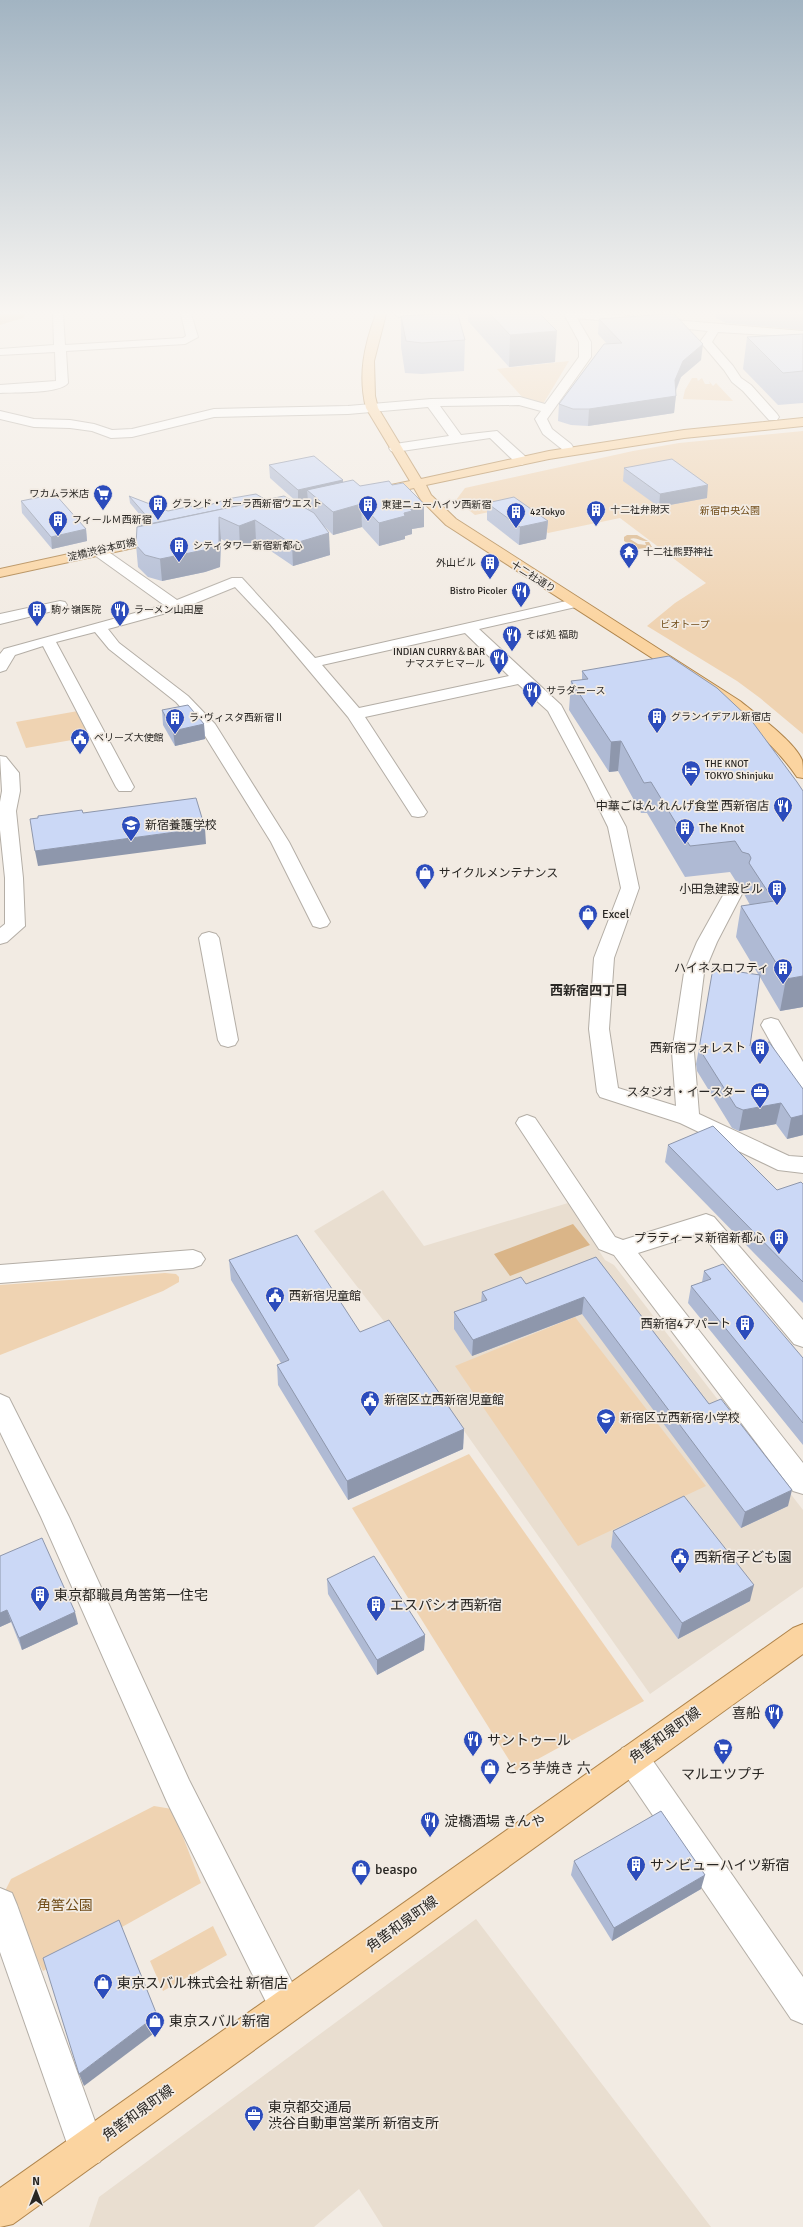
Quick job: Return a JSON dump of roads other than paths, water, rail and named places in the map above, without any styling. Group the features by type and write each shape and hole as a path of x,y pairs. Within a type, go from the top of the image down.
{"main road":[{"name":"十二社通り","path":"378,418 416,483 426,497 451,522 734,704 775,738 790,754 803,773"},
{"path":"549,456 567,447 679,427 764,418"},
{"path":"362,495 549,456 576,453 686,434 803,422"},
{"name":"淀橋渋谷本町線","path":"0,573 176,534"},
{"name":"角筈和泉町線","path":"0,2210 803,1637"}],"street":[{"path":"12,418 56,426 70,424 94,428 110,434 132,432 193,418"},
{"path":"442,418 458,440"},
{"path":"542,418 542,424 550,434 567,447"},
{"path":"395,448 493,434 522,461"},
{"path":"98,551 176,606"},
{"path":"0,667 10,652 47,640 176,606 237,581 312,663 355,714 418,812"},
{"path":"312,663 468,626 575,603"},
{"path":"0,619 60,605"},
{"path":"100,626 100,629 114,646 182,699 209,728 280,842 320,922"},
{"path":"468,626 555,708 617,826 630,888 604,958 599,1029 608,1092 688,1118 786,1164 803,1165"},
{"path":"47,640 125,787"},
{"path":"355,714 522,678"},
{"path":"0,761 10,773 5,792 14,878 15,926 0,938"},
{"path":"688,1118 684,1052 694,973 707,942 735,890"},
{"path":"209,938 228,1040"},
{"path":"771,1024 803,1081"},
{"path":"527,1123 607,1243 622,1250 803,1483"},
{"path":"622,1250 706,1223 803,1336"},
{"path":"0,1274 193,1259"},
{"path":"0,1405 55,1517 178,1791 286,2006"},
{"path":"633,1758 803,2007"},
{"path":"0,1905 87,2149"}],"place":[{"name":"ワカムラ米店","path":"103,511"},
{"name":"グランド・ガーラ西新宿ウエスト","path":"158,521"},
{"name":"東建ニューハイツ西新宿","path":"368,522"},
{"name":"十二社弁財天","path":"596,527"},
{"name":"42Tokyo","path":"516,529"},
{"name":"フィールＭ西新宿","path":"58,537"},
{"name":"シティタワー新宿新都心","path":"179,563"},
{"name":"十二社熊野神社","path":"629,569"},
{"name":"外山ビル","path":"490,580"},
{"name":"Bistro Picoler","path":"521,608"},
{"name":"駒ヶ嶺医院","path":"37,627"},
{"name":"ラーメン山田屋","path":"120,627"},
{"name":"そば処 福助","path":"512,652"},
{"name":"INDIAN CURRY＆BAR ナマステヒマール","path":"499,675"},
{"name":"サラダニース","path":"532,708"},
{"name":"グランイデアル新宿店","path":"657,734"},
{"name":"ラ･ヴィスタ西新宿Ⅱ","path":"175,735"},
{"name":"ベリーズ大使館","path":"80,755"},
{"name":"THE KNOT TOKYO Shinjuku","path":"691,787"},
{"name":"中華ごはん れんげ食堂 西新宿店","path":"783,823"},
{"name":"新宿養護学校","path":"131,842"},
{"name":"The Knot","path":"685,845"},
{"name":"サイクルメンテナンス","path":"425,890"},
{"name":"小田急建設ビル","path":"777,906"},
{"name":"Excel","path":"588,931"},
{"name":"ハイネスロフティ","path":"783,985"},
{"name":"西新宿フォレスト","path":"760,1065"},
{"name":"スタジオ・イースター","path":"760,1109"},
{"name":"プラティーヌ新宿新都心","path":"779,1255"},
{"name":"西新宿児童館","path":"275,1313"},
{"name":"西新宿4アパート","path":"745,1341"},
{"name":"新宿区立西新宿児童館","path":"370,1417"},
{"name":"新宿区立西新宿小学校","path":"606,1435"},
{"name":"西新宿子ども園","path":"680,1574"},
{"name":"東京都職員角筈第一住宅","path":"40,1612"},
{"name":"エスパシオ西新宿","path":"376,1622"},
{"name":"喜船","path":"774,1730"},
{"name":"サントゥール","path":"473,1757"},
{"name":"マルエツプチ","path":"723,1765"},
{"name":"とろ芋焼き 六","path":"490,1785"},
{"name":"淀橋酒場 きんや","path":"430,1838"},
{"name":"サンビューハイツ新宿","path":"636,1882"},
{"name":"beaspo","path":"361,1886"},
{"name":"東京スバル株式会社 新宿店","path":"103,2000"},
{"name":"東京スバル 新宿","path":"155,2038"},
{"name":"東京都交通局 渋谷自動車営業所 新宿支所","path":"254,2132"}],"district":[{"name":"西新宿四丁目","path":"589,991"}],"park label":[{"name":"新宿中央公園","path":"730,511"},
{"name":"ビオトープ","path":"685,625"},
{"name":"角筈公園","path":"65,1905"}]}
